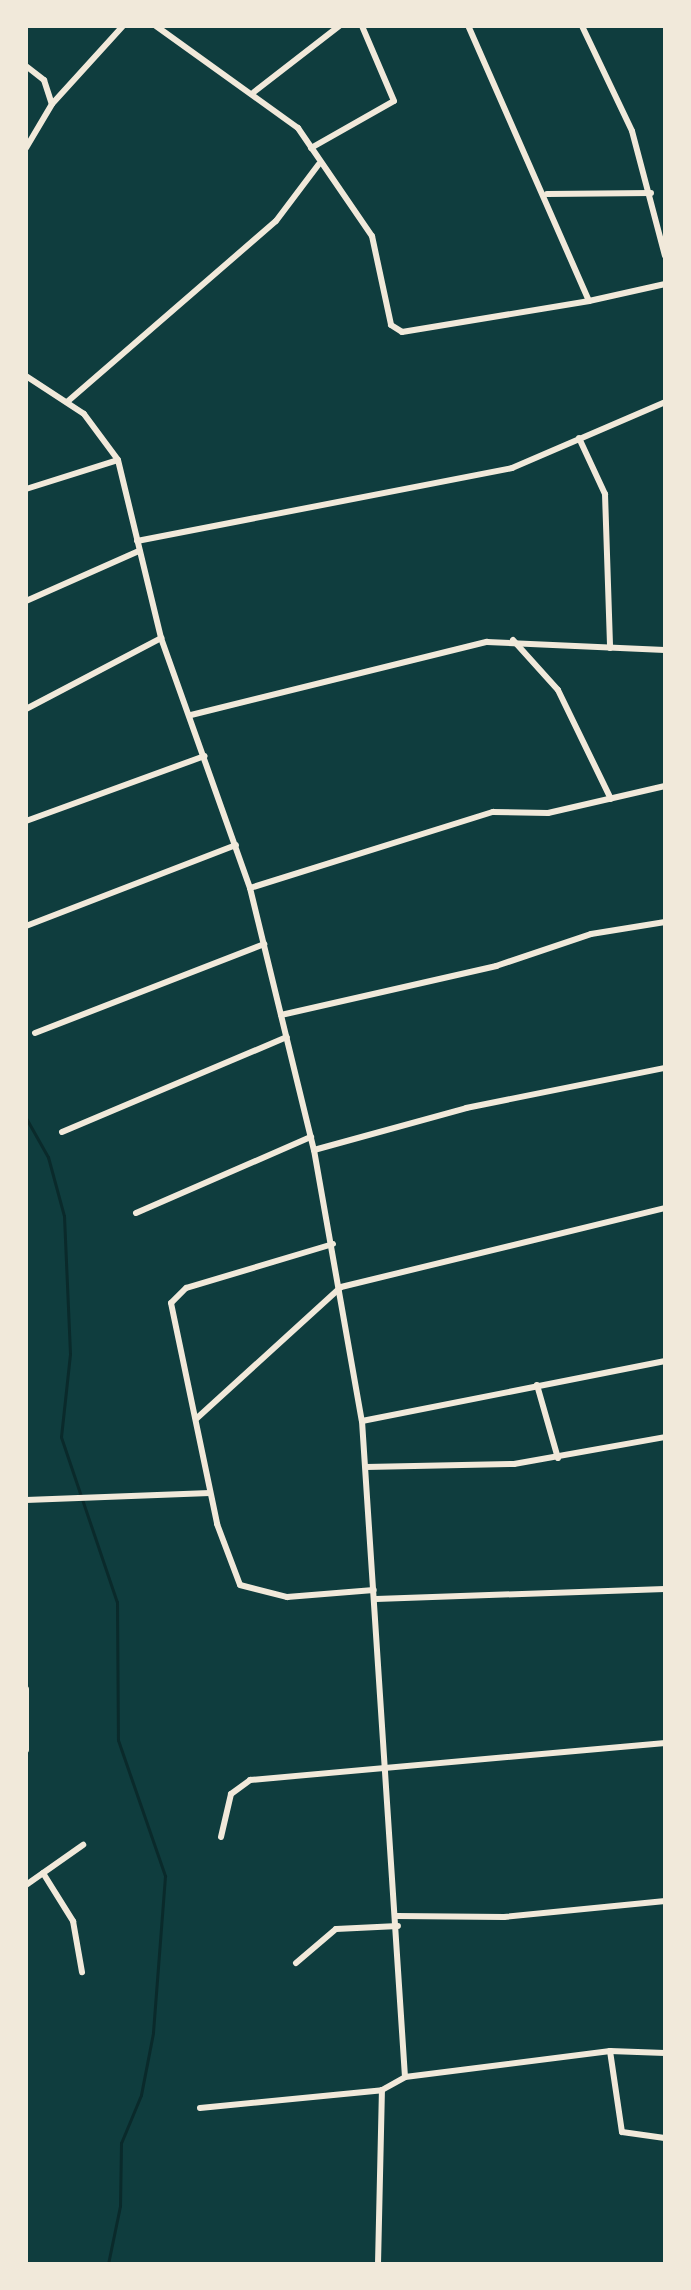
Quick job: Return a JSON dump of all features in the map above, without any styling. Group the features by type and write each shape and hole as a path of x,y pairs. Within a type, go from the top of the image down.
{"street":[{"path":"26,148 52,104 123,26"},
{"path":"156,26 254,92 311,148 319,164 372,236 395,330 589,301 665,284"},
{"path":"254,92 339,26"},
{"path":"311,148 394,101 362,26"},
{"path":"468,26 547,194 589,301"},
{"path":"582,26 611,80 651,193 665,256"},
{"path":"26,66 44,80 52,104"},
{"path":"67,402 276,221 319,164"},
{"path":"547,194 651,193"},
{"path":"654,207 665,202"},
{"path":"26,376 67,402 103,433 118,460 161,638 191,715 250,888 314,1150 341,1287 362,1421 398,1926 405,2077"},
{"path":"137,541 512,468 665,402"},
{"path":"579,438 605,494 610,648"},
{"path":"26,489 118,460"},
{"path":"26,601 139,551"},
{"path":"26,709 161,638"},
{"path":"513,640 558,690 611,799"},
{"path":"191,715 513,640 665,650"},
{"path":"26,821 205,756"},
{"path":"250,888 493,812 548,813 665,786"},
{"path":"26,926 236,845"},
{"path":"281,1015 496,966 591,934 665,922"},
{"path":"35,1033 264,944"},
{"path":"62,1132 287,1037"},
{"path":"314,1150 466,1108 665,1068"},
{"path":"136,1213 311,1137"},
{"path":"196,1419 341,1287 665,1208"},
{"path":"333,1244 172,1297 210,1493 246,1591 287,1597 374,1590"},
{"path":"362,1421 665,1361"},
{"path":"537,1385 558,1458"},
{"path":"366,1467 558,1458 665,1437"},
{"path":"26,1500 210,1493"},
{"path":"376,1599 665,1589"},
{"path":"26,1689 26,1750"},
{"path":"221,1837 231,1794 250,1780 386,1764 665,1743"},
{"path":"26,1885 83,1845"},
{"path":"43,1873 73,1921 82,1972"},
{"path":"397,1916 504,1917 665,1901"},
{"path":"296,1963 336,1929 398,1926"},
{"path":"610,2051 622,2132 665,2138"},
{"path":"200,2108 382,2090 405,2077 610,2051 665,2053"},
{"path":"378,2264 382,2090"}],"waterway":[{"path":"26,1118 48,1157 64,1216 70,1354 61,1437 117,1602 118,1740 165,1876 153,2033 141,2095 121,2143 120,2206 108,2264"}]}
